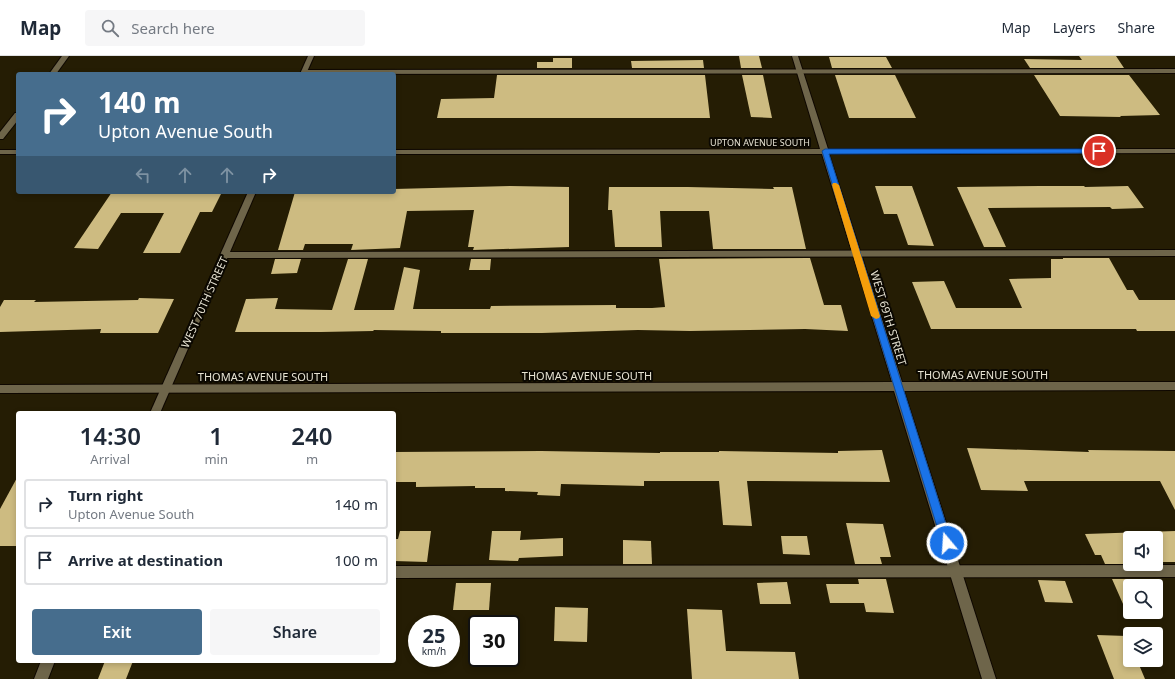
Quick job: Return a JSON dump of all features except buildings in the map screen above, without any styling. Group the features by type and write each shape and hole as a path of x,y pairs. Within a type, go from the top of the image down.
{"street":[{"path":"54,72 66,56"},
{"path":"304,72 311,56"},
{"name":"WEST 69TH STREET","path":"795,56 897,386 990,679"},
{"path":"396,73 1175,71"},
{"path":"0,137 16,117"},
{"name":"UPTON AVENUE SOUTH","path":"396,152 1175,151"},
{"path":"0,152 16,152"},
{"name":"WEST 70TH STREET","path":"157,411 251,194"},
{"path":"224,255 1175,253"},
{"name":"THOMAS AVENUE SOUTH","path":"0,389 1175,386"},
{"path":"396,572 1175,571"},
{"path":"41,679 47,663"}],"slow traffic":[{"path":"836,185 876,316"}],"route":[{"path":"947,543 825,151 1099,151"}]}
